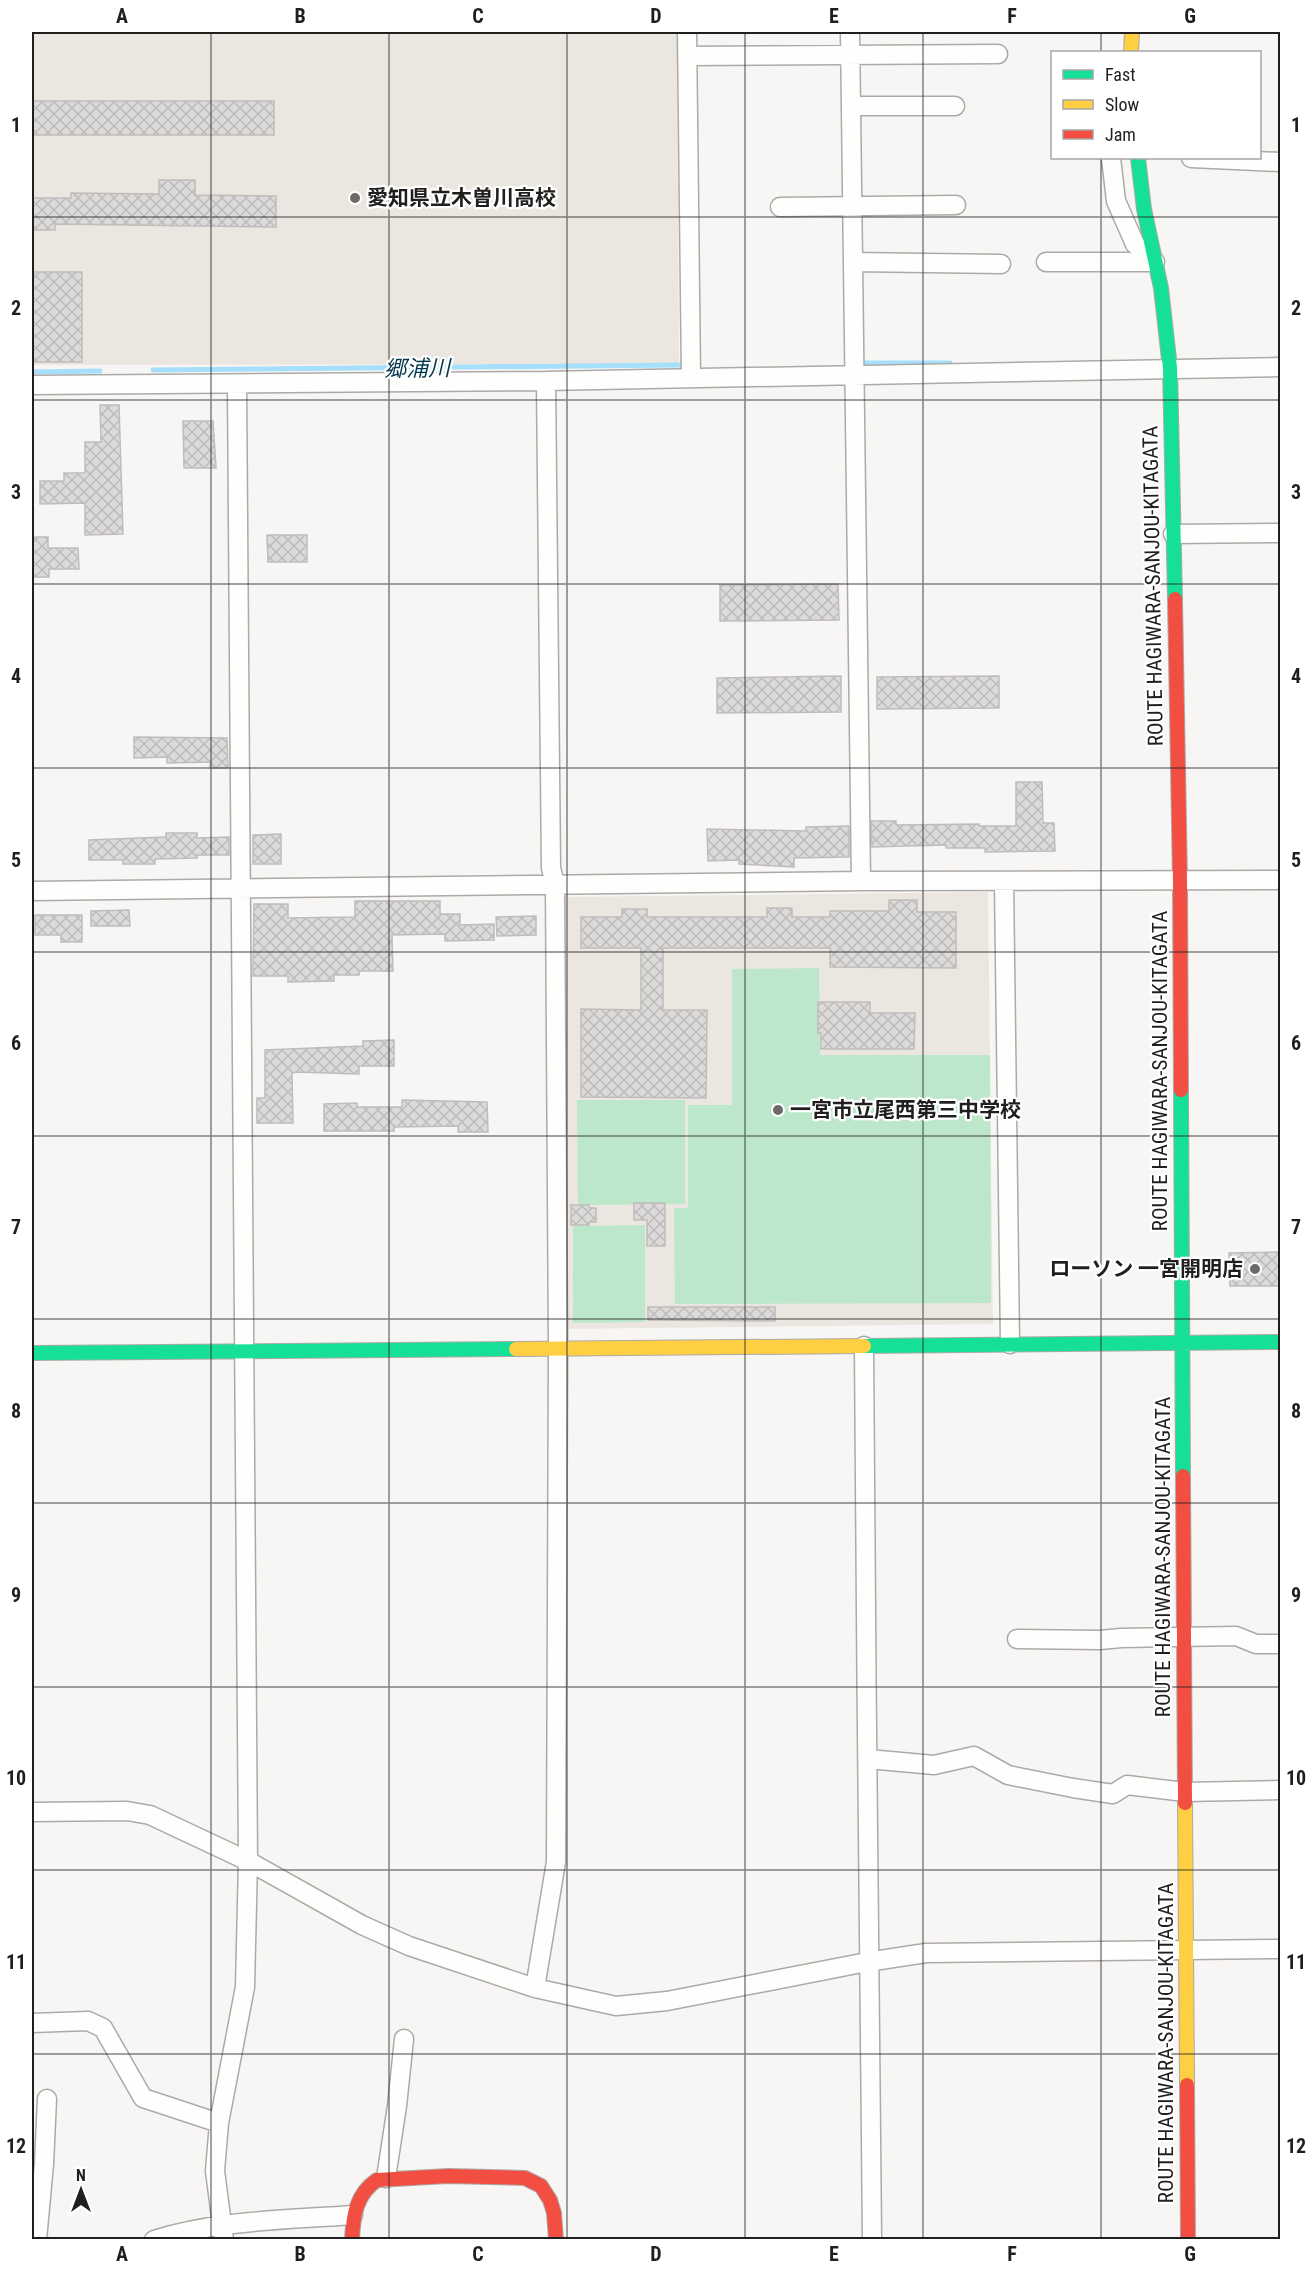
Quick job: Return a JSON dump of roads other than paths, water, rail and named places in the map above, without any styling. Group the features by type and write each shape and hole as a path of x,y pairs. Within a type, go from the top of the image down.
{"main road":[{"name":"ROUTE HAGIWARA-SANJOU-KITAGATA","path":"1138,159 1144,209 1161,288 1170,368 1180,881 1188,2240"},
{"path":"32,1353 1281,1342"},
{"path":"352,2240 353,2215 362,2193 378,2179 525,2177 542,2187 555,2208 556,2240"}],"street":[{"path":"687,32 691,378"},
{"path":"850,32 861,881"},
{"path":"1129,51 1132,32"},
{"path":"688,56 850,57 998,54"},
{"path":"851,106 955,106"},
{"path":"1111,159 1116,201 1135,244 1155,262"},
{"path":"1214,159 1281,162"},
{"path":"780,207 956,205"},
{"path":"853,262 1001,264"},
{"path":"1046,262 1155,262"},
{"path":"32,385 546,381 1281,367"},
{"path":"536,1988 556,1862 558,1348 555,884 551,868 546,381"},
{"path":"223,2232 215,2171 219,2123 245,1987 248,1861 237,385"},
{"path":"1173,534 1281,532"},
{"path":"1004,880 1010,1344"},
{"path":"32,891 861,881 1281,880"},
{"path":"864,1346 868,1759 867,1962 872,2240"},
{"path":"1017,1639 1100,1640 1236,1636 1256,1644 1281,1644"},
{"path":"868,1759 934,1765 974,1756 1008,1775 1113,1794 1127,1785 1185,1792 1281,1790"},
{"path":"32,1812 127,1812 150,1815 248,1861 362,1925 409,1946 536,1988 616,2006 667,2001 867,1962 926,1953 1281,1949"},
{"path":"32,2023 88,2021 104,2028 143,2098 219,2123"},
{"path":"386,2178 404,2039"},
{"path":"37,2240 47,2099"},
{"path":"154,2240 188,2230 223,2232 353,2215"}],"waterway":[{"name":"郷浦川","path":"865,363 950,363"},
{"name":"郷浦川","path":"153,370 681,365"},
{"name":"郷浦川","path":"32,372 100,371"}],"place":[{"name":"愛知県立木曽川高校","path":"355,198"},
{"name":"一宮市立尾西第三中学校","path":"778,1110"},
{"name":"ローソン 一宮開明店","path":"1255,1269"}]}
